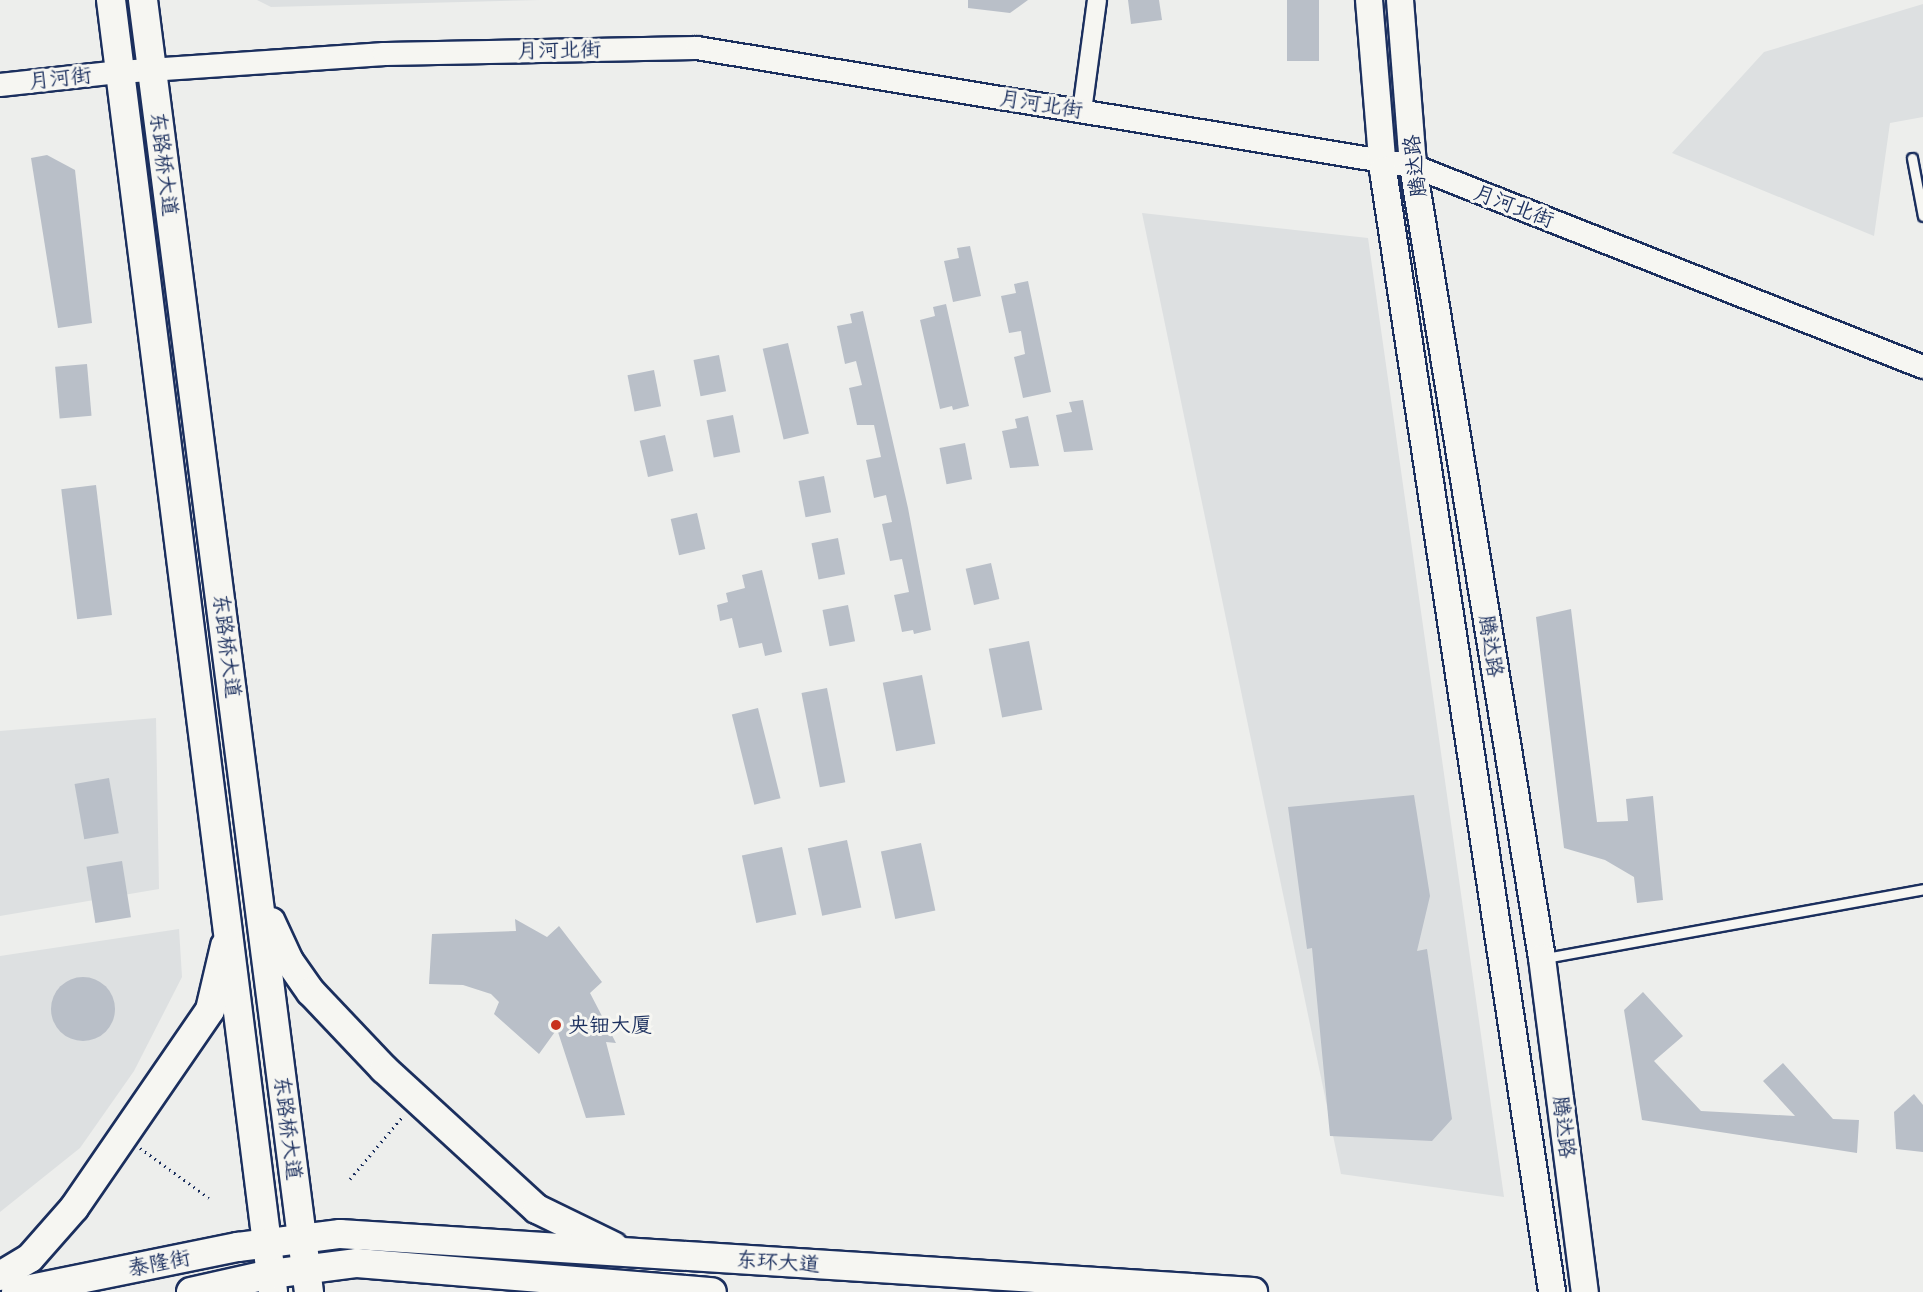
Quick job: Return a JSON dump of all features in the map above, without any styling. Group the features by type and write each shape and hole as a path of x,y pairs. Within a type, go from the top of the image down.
{"main road":[{"name":"东路桥大道","path":"111,0 230,926 272,1283"},
{"name":"东路桥大道","path":"143,0 308,1280"},
{"name":"腾达路","path":"1369,0 1382,161 1552,1292"},
{"name":"腾达路","path":"1400,0 1413,166 1542,958 1585,1292"},
{"path":"259,896 289,962 311,992 384,1069 537,1209 626,1252"},
{"path":"0,1276 30,1258 74,1208 210,1010 230,926"},
{"name":"东环大道","path":"302,1238 364,1235 1253,1292"},
{"name":"泰隆街","path":"16,1292 302,1238"},
{"name":"东环大道","path":"308,1280 357,1263 585,1288 712,1292"},
{"name":"泰隆街","path":"191,1292 308,1280"}],"street":[{"path":"1082,111 1097,0"},
{"name":"月河北街","path":"120,72 384,54 698,48 1413,166 1923,367"},
{"name":"月河街","path":"0,85 120,72"}],"lane":[{"path":"1912,158 1923,216"},
{"path":"1542,958 1923,889"}],"path":[{"path":"350,1179 406,1113"},
{"path":"136,1144 209,1198"}],"shaded area":[{"path":"257,0 540,0 271,7"},
{"path":"1923,4 1923,117 1890,123 1874,236 1672,153 1764,52"},
{"path":"1142,213 1368,238 1504,1197 1341,1174"},
{"path":"156,718 159,889 0,916 0,731"},
{"path":"179,929 182,977 134,1071 80,1148 0,1212 0,956"}],"building":[{"path":"968,0 1028,0 1010,13 968,8"},
{"path":"1128,0 1159,0 1162,20 1131,24"},
{"path":"1287,0 1319,0 1319,61 1287,61"},
{"path":"47,155 75,170 92,323 58,328 31,158"},
{"path":"970,246 981,296 953,302 944,261 959,258 957,248"},
{"path":"1028,281 1051,392 1023,398 1014,357 1025,354 1021,331 1009,333 1001,296 1016,293 1014,284"},
{"path":"946,304 969,406 953,410 952,406 940,409 920,320 935,316 933,307"},
{"path":"863,311 908,508 931,630 914,634 913,630 902,632 894,595 909,592 902,559 890,561 882,524 892,522 886,495 874,498 866,460 881,457 874,425 857,425 849,388 862,385 856,361 845,364 837,326 852,323 850,314"},
{"path":"788,343 809,434 784,439 763,349"},
{"path":"719,355 726,391 701,396 693,360"},
{"path":"87,364 92,416 60,419 55,367"},
{"path":"654,370 661,406 635,411 627,375"},
{"path":"1083,400 1093,450 1064,452 1056,415 1072,412 1069,402"},
{"path":"733,415 740,452 714,457 706,420"},
{"path":"1028,416 1039,466 1010,468 1002,431 1017,428 1015,419"},
{"path":"665,435 673,471 648,477 640,441"},
{"path":"965,443 972,479 947,484 939,448"},
{"path":"824,476 831,512 806,517 798,481"},
{"path":"96,485 112,615 77,619 61,489"},
{"path":"697,513 705,549 679,555 671,519"},
{"path":"838,538 845,574 819,579 811,543"},
{"path":"991,563 999,599 974,605 966,569"},
{"path":"762,570 782,652 765,656 762,643 739,648 732,618 720,621 717,605 728,602 726,593 745,588 742,575"},
{"path":"848,605 855,641 830,646 822,610"},
{"path":"1571,609 1597,822 1628,821 1626,799 1653,796 1663,900 1637,903 1634,877 1605,860 1564,848 1536,617"},
{"path":"1029,641 1042,710 1002,718 989,649"},
{"path":"922,675 935,744 896,751 883,683"},
{"path":"827,688 845,782 820,787 801,693"},
{"path":"758,708 780,798 754,805 732,715"},
{"path":"109,778 119,833 84,839 75,784"},
{"path":"1414,795 1430,896 1417,951 1427,949 1452,1119 1432,1141 1330,1136 1312,948 1307,949 1288,807"},
{"path":"847,840 861,907 822,916 808,848"},
{"path":"921,843 935,910 895,919 881,852"},
{"path":"782,847 796,914 756,923 742,856"},
{"path":"122,861 131,917 95,923 86,867"},
{"name":"央钿大厦","path":"515,919 547,937 559,926 602,982 590,993 616,1043 606,1042 625,1115 586,1118 557,1029 539,1054 494,1014 499,1002 491,994 463,985 429,984 432,934 516,931"},
{"path":"83,977 95,979 106,986 113,997 115,1009 113,1021 106,1032 95,1039 83,1041 71,1039 60,1032 53,1021 51,1009 53,997 60,986 71,979"},
{"path":"1643,992 1683,1036 1654,1061 1701,1111 1795,1116 1763,1081 1783,1063 1833,1119 1859,1120 1857,1153 1642,1120 1624,1010"},
{"path":"1914,1094 1923,1105 1923,1152 1896,1149 1894,1112"}],"place":[{"name":"央钿大厦","path":"556,1025"}]}
